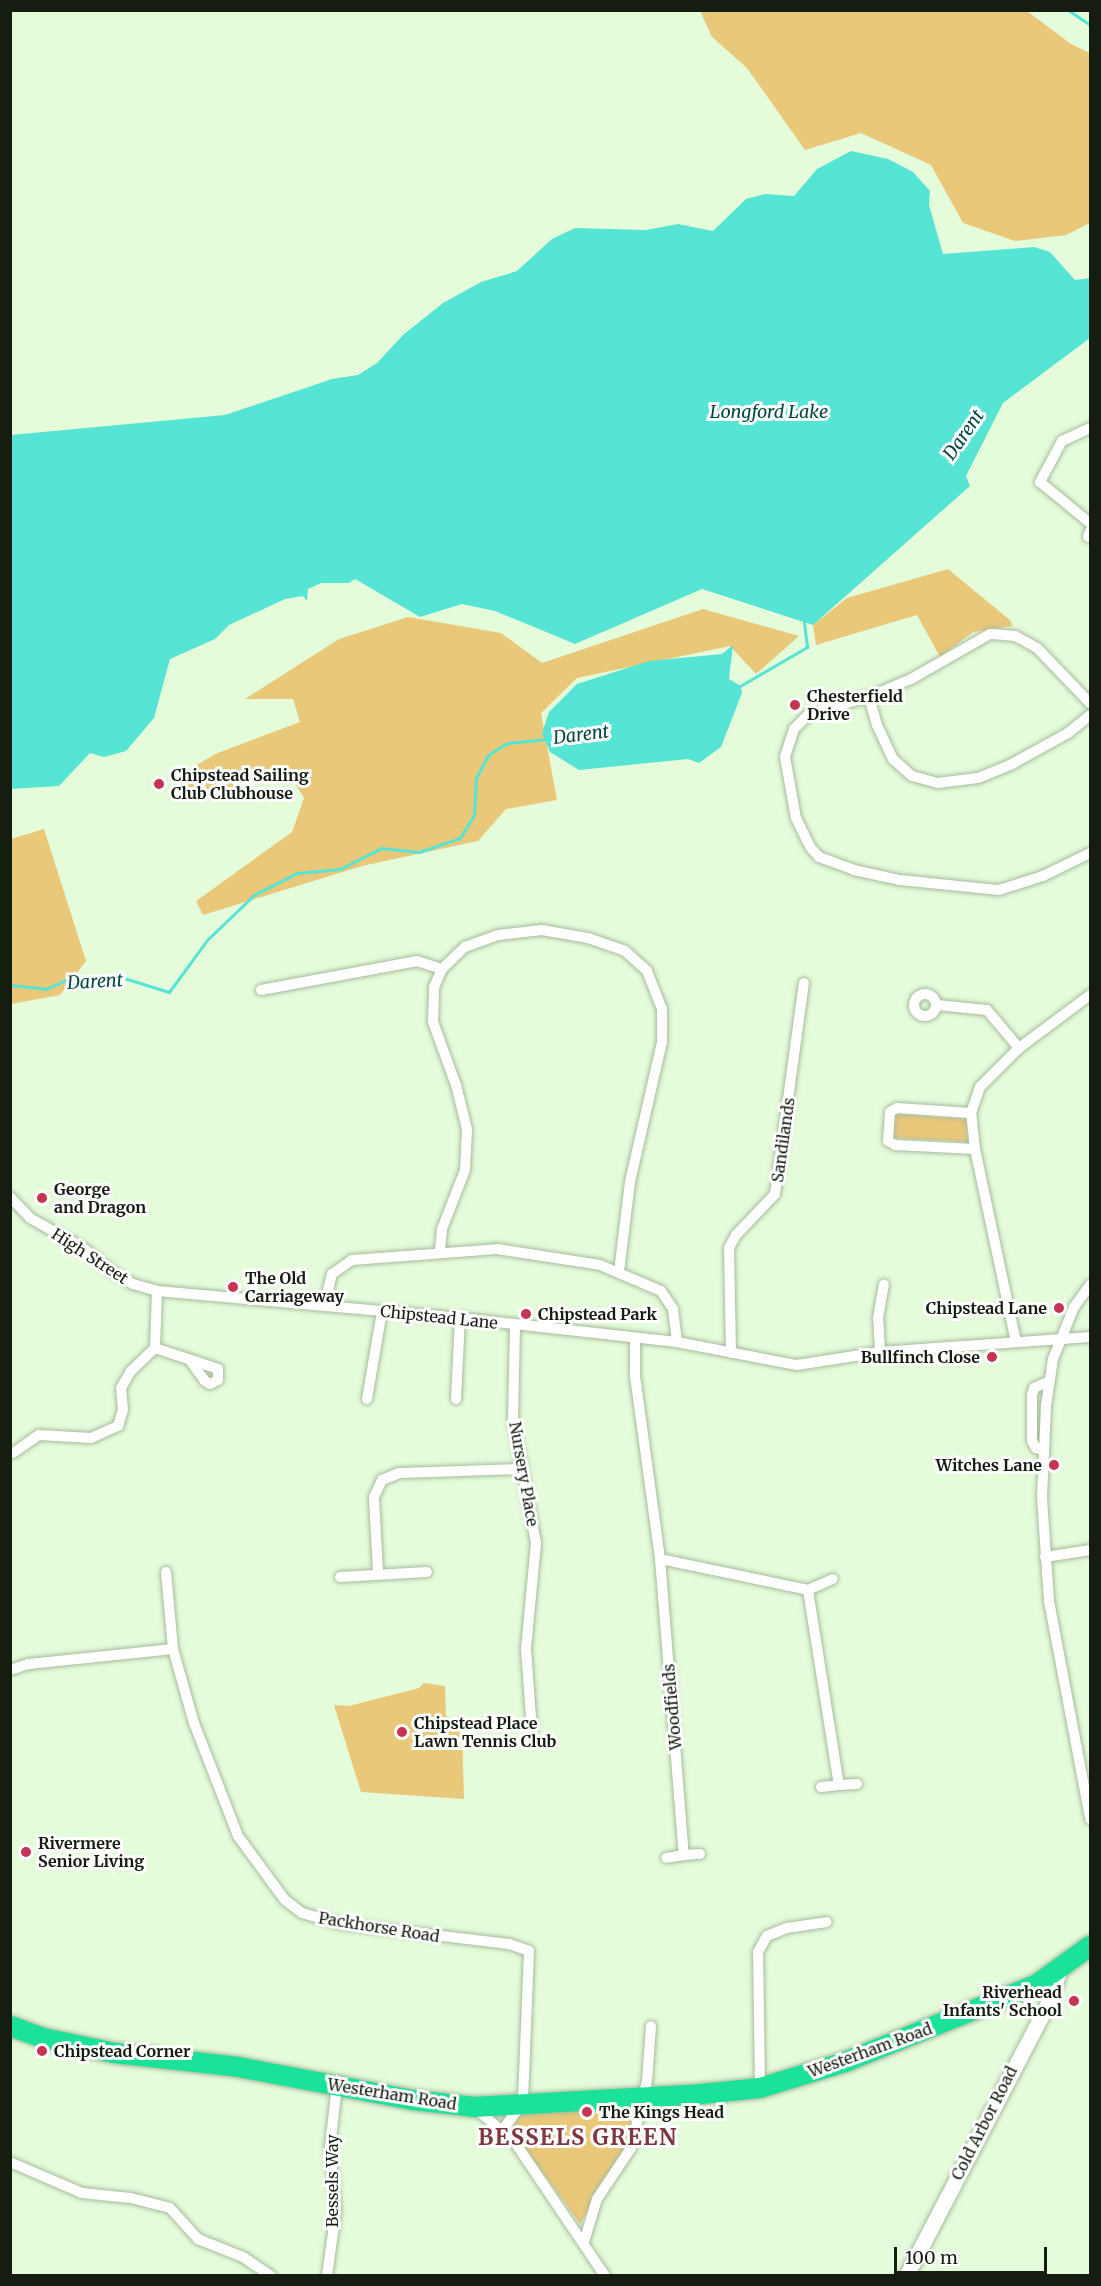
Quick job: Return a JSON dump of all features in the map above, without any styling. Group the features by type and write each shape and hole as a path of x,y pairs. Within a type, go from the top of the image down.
{"highway":[{"name":"Westerham Road","path":"10,2026 63,2042 161,2060 238,2067 337,2086 474,2107 523,2102 644,2097 760,2088 845,2062 996,2003 1060,1970 1090,1946"},
{"name":"Westerham Road","path":"10,2011 63,2042"}],"main road":[{"name":"Cold Arbor Road","path":"906,2276 1047,2005 1060,1970"}],"street":[{"path":"1090,428 1062,441 1040,482 1090,523"},
{"path":"1090,703 1037,648 1002,634 981,637 937,665 869,697 810,713 794,729 786,748 796,818 801,833 819,857 876,876 999,890 1043,876 1090,853"},
{"path":"869,697 877,725 893,759 912,776 938,783 978,778 1010,765 1068,733 1090,715"},
{"path":"440,1251 442,1229 465,1170 467,1140 465,1112 431,1012 431,995 442,969 465,947 479,940 542,930 588,938 625,951 654,983 662,1009 662,1042 630,1182 619,1272"},
{"path":"261,990 417,961 442,969"},
{"name":"Sandilands","path":"731,1353 729,1248 736,1234 776,1194 804,982"},
{"path":"1016,1342 975,1149 972,1113 980,1087 1019,1048 1090,994"},
{"path":"937,1005 987,1010 1019,1048"},
{"path":"972,1113 897,1108 890,1112 888,1141 895,1145 975,1149"},
{"name":"High Street","path":"10,1197 30,1218 83,1248 113,1272 157,1291 179,1294"},
{"path":"324,1306 329,1282 340,1265 363,1258 440,1251 526,1252 619,1272 666,1297 673,1309 676,1342"},
{"path":"1090,1285 1074,1306 1058,1340 1050,1381 1044,1450 1045,1557 1049,1601 1090,1819"},
{"path":"880,1352 878,1318 884,1286"},
{"path":"13,1453 39,1435 91,1438 118,1426 123,1410 121,1388 131,1371 155,1348 157,1291"},
{"name":"Chipstead Lane","path":"179,1294 460,1318 676,1342 797,1365 880,1352 1090,1337"},
{"path":"367,1399 382,1311"},
{"path":"456,1399 460,1318"},
{"name":"Nursery Place","path":"515,1325 513,1419 536,1543 526,1649 532,1731"},
{"name":"Woodfields","path":"635,1338 635,1376 660,1559 684,1856"},
{"path":"155,1348 190,1360"},
{"path":"1044,1450 1036,1448 1032,1441 1032,1395 1034,1388 1050,1381"},
{"path":"378,1572 374,1497 382,1479 399,1473 522,1469"},
{"path":"1045,1557 1090,1550"},
{"path":"660,1559 808,1590 833,1579"},
{"name":"Packhorse Road","path":"166,1572 173,1649 194,1723 238,1836 285,1900 302,1912 341,1924 509,1944 529,1952 523,2102"},
{"path":"340,1577 378,1572 427,1572"},
{"path":"808,1590 839,1785"},
{"path":"10,1670 50,1661 173,1649"},
{"path":"821,1787 857,1784"},
{"path":"666,1858 700,1854"},
{"path":"760,2088 758,1952 767,1936 787,1928 827,1922"},
{"path":"584,2242 597,2199 631,2148 644,2097 651,2026"},
{"name":"Bessels Way","path":"327,2276 336,2211 330,2147 337,2086"},
{"path":"503,2130 523,2102"},
{"path":"474,2107 503,2130 584,2242 605,2276"},
{"path":"10,2162 82,2193 170,2208 198,2239 243,2257 271,2276"}],"shaded area":[{"path":"700,11 1027,11 1071,44 1090,53 1090,223 1066,235 1015,241 963,223 931,165 861,133 805,150 747,68 712,37"},
{"path":"948,569 1011,621 1012,626 973,632 940,657 917,615 816,645 813,625 847,598"},
{"path":"703,609 799,636 756,674 730,646 577,678 541,713 557,800 506,809 478,841 362,866 203,915 196,901 292,832 304,798 289,774 187,798 174,779 215,754 300,722 293,699 245,699 339,639 408,617 501,633 542,663"},
{"path":"44,829 86,961 60,995 11,1004 11,839"},
{"path":"895,1114 966,1119 968,1142 893,1138"},
{"name":"Chipstead Place Lawn Tennis Club","path":"424,1683 445,1686 446,1716 462,1722 464,1799 361,1792 334,1705 349,1706 419,1688"},
{"name":"BESSELS GREEN","path":"635,2104 625,2147 580,2224 514,2133 514,2120 520,2113"}],"water":[{"name":"Longford Lake","path":"851,151 888,159 913,172 930,191 929,205 943,254 1034,247 1050,252 1075,280 1090,278 1090,338 1003,403 966,476 970,486 813,625 702,589 575,644 495,611 462,604 420,617 355,579 349,583 321,583 308,589 307,601 303,596 285,599 229,625 215,639 170,659 154,718 126,751 104,757 90,753 59,786 11,789 11,435 225,415 332,379 358,375 377,363 403,335 443,303 481,282 517,271 552,239 575,228 646,230 678,224 713,231 746,199 765,194 794,196 817,169"},
{"path":"733,645 729,679 741,686 742,693 721,747 699,763 688,759 579,770 550,752 542,733 549,712 577,684 649,661 722,654"}],"waterway":[{"path":"1068,10 1090,25"},
{"name":"Darent","path":"740,686 807,647 804,622"},
{"name":"Darent","path":"10,985 46,989 68,979 124,978 169,992 207,940 254,895 297,873 340,869 381,848 419,852 460,838 474,815 476,778 488,755 507,743 547,739"}],"place":[{"name":"Chesterfield Drive","path":"795,705"},
{"name":"Chipstead Sailing Club Clubhouse","path":"159,784"},
{"name":"George and Dragon","path":"42,1198"},
{"name":"The Old Carriageway","path":"233,1287"},
{"name":"Chipstead Lane","path":"1059,1308"},
{"name":"Chipstead Park","path":"526,1314"},
{"name":"Bullfinch Close","path":"992,1357"},
{"name":"Witches Lane","path":"1054,1465"},
{"name":"Chipstead Place Lawn Tennis Club","path":"402,1732"},
{"name":"Rivermere Senior Living","path":"26,1852"},
{"name":"Riverhead Infants' School","path":"1074,2001"},
{"name":"Chipstead Corner","path":"42,2051"},
{"name":"The Kings Head","path":"587,2112"}],"district":[{"name":"BESSELS GREEN","path":"578,2138"}]}
